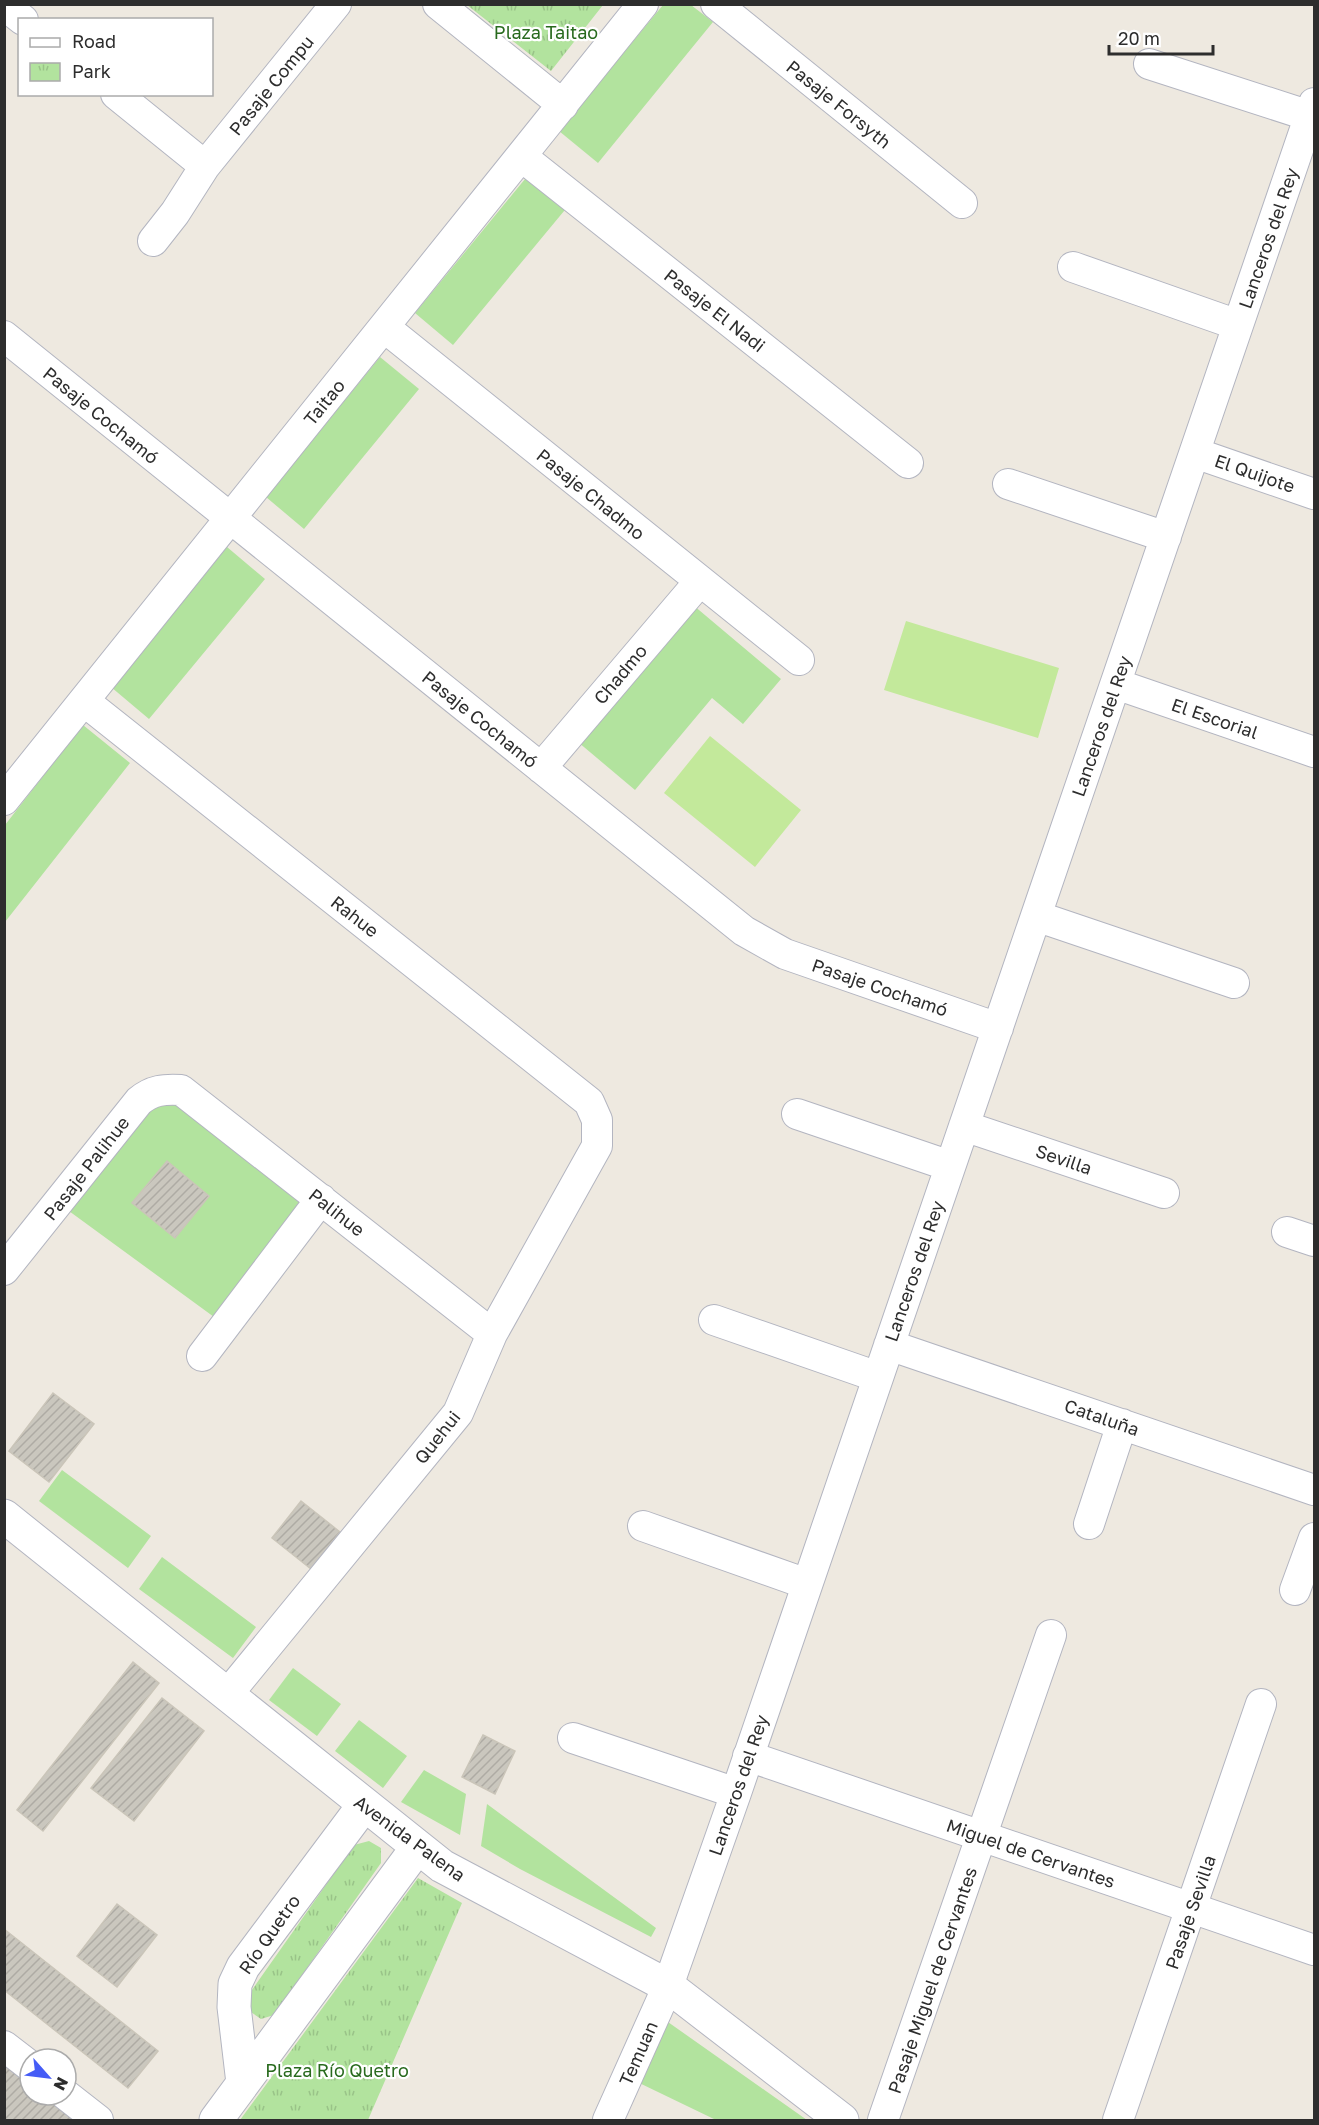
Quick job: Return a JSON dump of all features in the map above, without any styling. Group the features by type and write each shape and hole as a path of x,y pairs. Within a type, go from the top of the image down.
{"street":[{"name":"Pasaje Compu","path":"153,241 175,213 205,166 336,4"},
{"path":"438,4 563,105"},
{"name":"Taitao","path":"4,800 643,4"},
{"name":"Pasaje Forsyth","path":"716,4 962,202"},
{"path":"4,5 20,18"},
{"name":"Lanceros del Rey","path":"668,1986 1312,109 1149,64"},
{"path":"118,96 205,166"},
{"name":"Pasaje El Nadi","path":"521,156 908,463"},
{"name":"Lanceros del Rey","path":"1073,267 1238,326"},
{"name":"Pasaje Chadmo","path":"384,327 799,660"},
{"name":"Pasaje Cochamó","path":"4,336 729,920 785,954 998,1028"},
{"name":"El Quijote","path":"1195,453 1314,494"},
{"path":"1008,484 1166,537"},
{"name":"Chadmo","path":"541,768 700,581"},
{"name":"El Escorial","path":"1116,684 1314,752"},
{"name":"Rahue","path":"84,701 589,1101 597,1120 597,1146"},
{"path":"1036,916 1234,983"},
{"name":"Pasaje Palihue","path":"4,1270 139,1101 148,1093 164,1089 181,1090"},
{"name":"Palihue","path":"181,1090 492,1334"},
{"path":"797,1114 950,1166"},
{"name":"Sevilla","path":"964,1126 1164,1193"},
{"name":"Quehui","path":"227,1695 458,1413 492,1334 597,1146"},
{"path":"202,1356 321,1199"},
{"path":"714,1320 878,1377"},
{"name":"Cataluña","path":"889,1345 1122,1424 1312,1482"},
{"path":"1089,1524 1122,1424"},
{"path":"643,1526 807,1584"},
{"name":"Avenida Palena","path":"9,1528 227,1695 417,1848 467,1881 668,1986 842,2120"},
{"path":"1295,1590 1314,1538"},
{"name":"Pasaje Miguel de Cervantes","path":"883,2121 1051,1635"},
{"name":"Pasaje Sevilla","path":"1118,2121 1261,1704"},
{"path":"573,1738 736,1793"},
{"name":"Miguel de Cervantes","path":"748,1756 1314,1950"},
{"name":"Río Quetro","path":"243,2083 234,2007 235,1984 243,1967 364,1805"},
{"path":"216,2121 417,1848"},
{"name":"Temuan","path":"608,2121 668,1986"},
{"path":"4,2046 18,2057"},
{"path":"78,2105 98,2121"}],"green space":[{"name":"Plaza Taitao","path":"467,5 603,5 551,71"},
{"path":"663,5 691,5 713,22 598,163 559,131"},
{"path":"530,173 569,205 453,345 415,313"},
{"path":"380,357 419,389 304,529 266,497"},
{"path":"227,547 265,579 149,719 111,687"},
{"path":"693,605 781,679 743,724 712,698 635,790 578,742"},
{"path":"906,621 1059,668 1038,738 884,690"},
{"path":"83,725 130,763 5,922 5,825"},
{"path":"710,736 801,810 755,867 664,793"},
{"path":"164,1089 321,1199 225,1325 58,1203"},
{"path":"62,1470 151,1536 128,1568 39,1501"},
{"path":"162,1557 256,1627 233,1658 139,1589"},
{"path":"293,1668 341,1704 317,1736 269,1700"},
{"path":"359,1720 407,1756 383,1788 335,1751"},
{"path":"424,1770 466,1794 460,1835 401,1802"},
{"path":"487,1804 656,1928 651,1937 520,1869 481,1846"},
{"path":"369,1841 381,1848 381,1863 274,2015 261,2019 248,2010 247,1997 354,1845"},
{"name":"Plaza Río Quetro","path":"418,1878 462,1903 368,2120 240,2120"},
{"path":"658,2015 807,2120 716,2120 631,2079"}],"building":[{"path":"167,1161 209,1196 175,1238 132,1203"},
{"path":"53,1393 94,1424 49,1482 9,1451"},
{"path":"301,1501 340,1532 311,1569 272,1538"},
{"path":"133,1662 159,1683 43,1831 17,1810"},
{"path":"162,1698 204,1731 134,1821 91,1788"},
{"path":"483,1735 515,1751 495,1794 462,1777"},
{"path":"117,1904 157,1935 117,1987 77,1956"},
{"path":"4,1929 158,2051 128,2088 4,1990"},
{"path":"4,2062 18,2073 18,2107 60,2107 77,2120 4,2120"}]}
